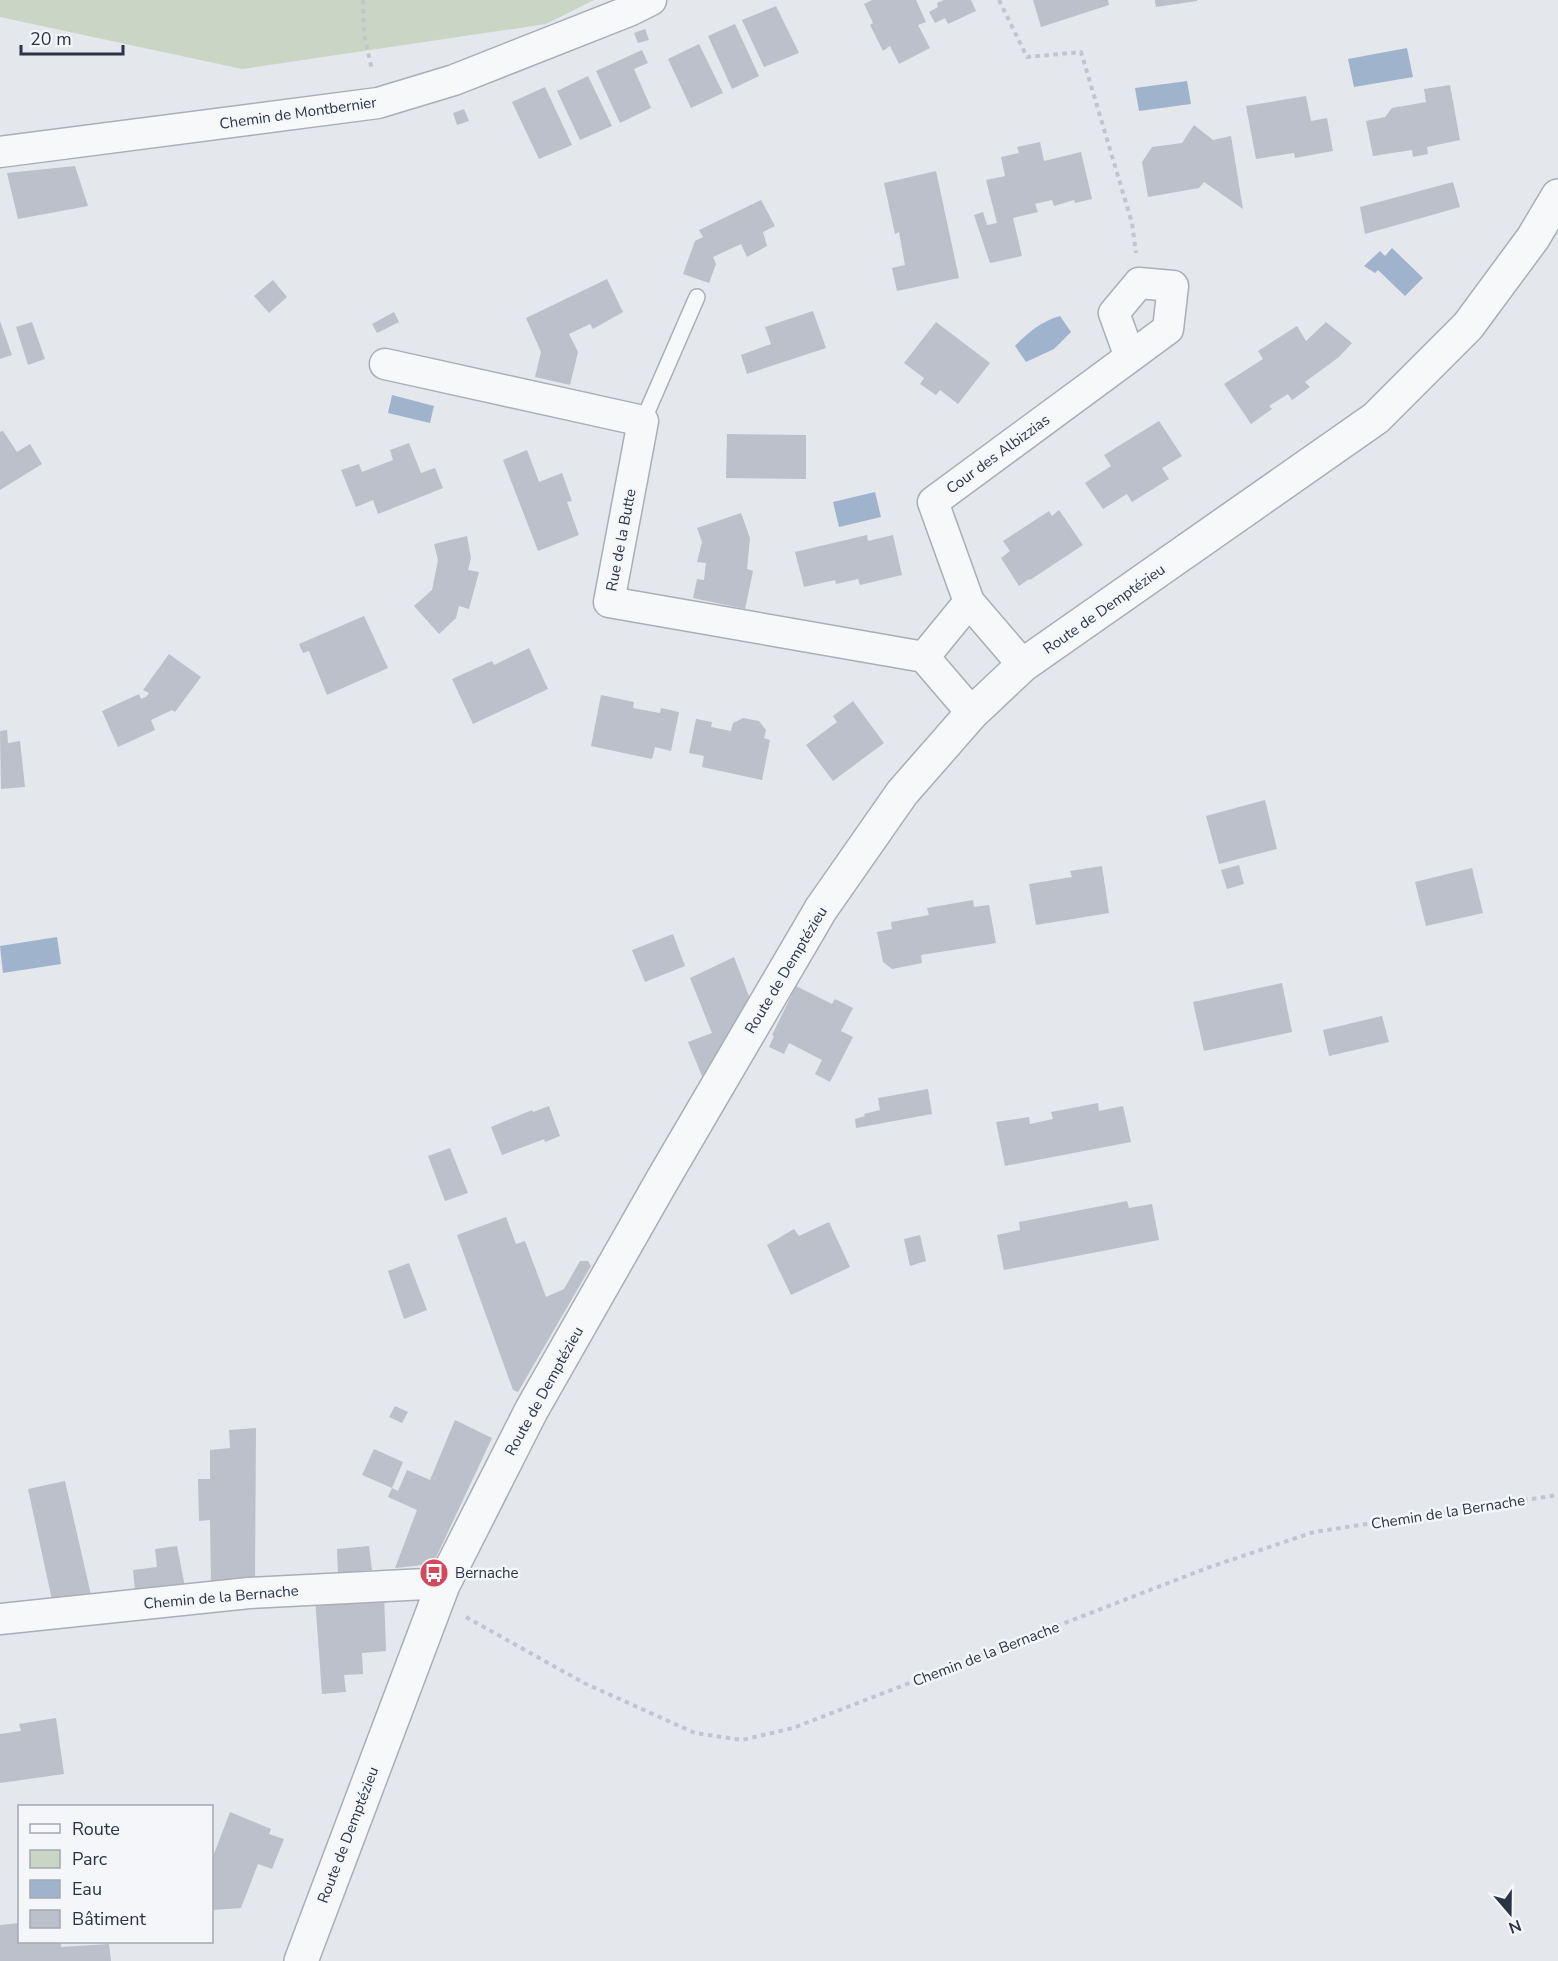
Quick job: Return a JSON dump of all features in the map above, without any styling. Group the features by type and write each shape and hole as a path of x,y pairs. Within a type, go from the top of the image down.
{"street":[{"name":"Chemin de Montbernier","path":"0,152 378,103 454,80 629,11 651,0"},
{"name":"Route de Demptézieu","path":"301,1961 440,1593 536,1401 821,909 902,793 972,713 1023,665 1376,418 1468,326 1533,238 1558,196"},
{"name":"Cour des Albizzias","path":"1023,665 969,602 933,502 1168,329 1173,286 1139,283"},
{"path":"1130,357 1114,313 1139,283"},
{"path":"385,363 643,421"},
{"name":"Rue de la Butte","path":"643,421 609,602 924,657"},
{"path":"969,602 924,657 972,713"},
{"name":"Chemin de la Bernache","path":"0,1619 249,1593 426,1584 440,1593"}],"lane":[{"path":"643,421 697,297"}],"path":[{"path":"363,0 364,35 378,103"},
{"path":"999,0 1027,57 1081,52 1132,223 1139,283"},
{"name":"Chemin de la Bernache","path":"440,1593 584,1683 695,1733 742,1740 793,1728 1207,1568 1314,1533 1558,1495"}],"green space":[{"path":"0,0 594,0 546,24 242,69 0,17"}],"water":[{"path":"1407,48 1413,77 1354,87 1348,59"},
{"path":"1187,81 1191,104 1139,111 1135,88"},
{"path":"1392,248 1423,278 1405,296 1378,270 1375,273 1364,266 1380,251 1385,256"},
{"path":"1060,316 1071,332 1054,349 1026,362 1015,346 1036,328"},
{"path":"392,395 434,406 430,423 388,413"},
{"path":"875,492 881,517 839,527 833,502"},
{"path":"57,937 61,964 3,973 0,946"}],"building":[{"path":"872,0 916,0 926,22 918,25 930,48 899,64 890,46 883,51 870,25 873,23 864,4"},
{"path":"944,0 971,0 976,11 948,24 945,18 935,23 929,12 938,7 937,3"},
{"path":"1033,0 1108,0 1109,5 1041,27"},
{"path":"1155,0 1197,0 1197,1 1156,7"},
{"path":"776,6 799,53 764,67 742,20"},
{"path":"735,24 759,76 732,89 708,36"},
{"path":"645,29 649,40 638,43 634,33"},
{"path":"699,44 723,93 691,108 668,59"},
{"path":"642,50 648,63 634,69 651,108 620,123 596,71"},
{"path":"588,76 612,126 580,140 557,91"},
{"path":"1450,85 1460,140 1427,147 1428,154 1413,157 1412,150 1373,156 1366,121 1385,117 1392,108 1426,102 1424,89"},
{"path":"545,87 572,145 539,159 512,102"},
{"path":"1306,96 1311,121 1327,118 1333,151 1295,158 1294,153 1256,159 1246,106"},
{"path":"464,109 469,121 457,125 453,113"},
{"path":"1194,125 1213,140 1231,136 1243,209 1204,182 1199,188 1148,197 1142,162 1152,147 1182,143"},
{"path":"1040,142 1044,161 1081,152 1092,199 1075,203 1074,200 1054,206 1052,200 1035,204 1038,212 1013,218 1022,256 990,263 974,215 983,212 987,225 997,223 986,180 1005,176 1001,157 1019,153 1017,147"},
{"path":"75,166 88,206 18,219 7,173"},
{"path":"936,171 959,278 897,291 892,268 905,265 899,232 895,234 884,183"},
{"path":"1453,182 1460,207 1365,234 1360,207"},
{"path":"761,200 775,226 763,232 767,246 747,257 741,244 713,257 716,264 709,283 683,274 695,241 703,237 699,230"},
{"path":"607,279 623,312 593,329 590,324 569,334 578,352 570,385 535,377 541,352 526,318"},
{"path":"273,280 287,297 269,313 254,296"},
{"path":"813,311 826,348 747,374 741,355 771,344 765,327"},
{"path":"394,312 399,322 377,333 372,324"},
{"path":"0,321 12,355 0,359"},
{"path":"32,322 45,359 28,365 16,327"},
{"path":"936,322 990,363 958,404 940,390 936,395 920,384 924,378 904,363"},
{"path":"1326,322 1352,343 1339,357 1305,382 1310,387 1292,400 1288,394 1269,406 1272,409 1251,424 1224,384 1263,359 1258,351 1297,326 1306,341"},
{"path":"1159,421 1182,456 1162,468 1169,479 1132,502 1127,494 1103,509 1085,483 1111,466 1104,455"},
{"path":"3,431 17,452 30,444 42,464 0,490 0,432"},
{"path":"727,434 806,435 806,479 726,478"},
{"path":"409,443 421,473 435,468 443,488 378,514 373,500 356,507 341,470 359,464 362,472 393,460 390,450"},
{"path":"527,450 539,482 562,473 572,501 567,502 579,535 538,551 503,460"},
{"path":"1059,510 1083,545 1019,586 1001,558 1010,551 1003,541 1049,511 1052,516"},
{"path":"741,513 750,538 747,569 753,571 745,609 693,598 697,579 704,580 706,563 697,562 702,542 697,528"},
{"path":"867,535 868,541 893,535 902,575 860,585 858,579 836,584 835,580 804,587 795,552"},
{"path":"467,536 471,558 468,570 479,572 469,609 459,606 456,618 439,634 414,606 432,590 438,560 434,544"},
{"path":"364,616 388,668 327,695 309,651 303,653 299,644"},
{"path":"529,648 548,689 473,724 452,679 492,661 494,665"},
{"path":"169,654 201,677 175,712 172,710 151,720 155,730 118,747 102,711 139,694 141,699 147,696 149,693 143,690"},
{"path":"601,695 634,702 633,708 660,713 661,708 679,712 671,751 655,747 652,759 591,746"},
{"path":"853,701 884,743 833,781 806,745 837,722 833,716"},
{"path":"743,718 759,721 766,730 764,738 770,740 762,780 702,767 704,756 689,753 696,719 712,722 711,727 731,731 733,723"},
{"path":"7,730 8,743 20,741 25,787 1,789 0,731"},
{"path":"1265,800 1277,849 1219,864 1206,816"},
{"path":"1239,865 1244,884 1227,889 1221,870"},
{"path":"1102,866 1109,913 1036,925 1029,884 1072,877 1070,871"},
{"path":"1472,868 1483,913 1426,926 1415,882"},
{"path":"973,900 974,907 989,905 996,943 921,955 922,963 892,969 883,962 877,932 892,929 891,922 929,915 927,908"},
{"path":"673,934 685,966 645,982 632,950"},
{"path":"734,957 750,999 704,1081 688,1042 712,1033 690,978"},
{"path":"1282,983 1292,1032 1204,1051 1193,1002"},
{"path":"796,986 832,1004 835,999 853,1008 841,1031 853,1037 830,1082 815,1074 822,1060 789,1043 784,1054 769,1047 774,1036 772,1035"},
{"path":"1382,1016 1389,1042 1329,1056 1323,1030"},
{"path":"928,1089 932,1114 856,1128 855,1119 880,1110 878,1098"},
{"path":"1098,1103 1099,1111 1123,1106 1131,1142 1005,1166 996,1122 1029,1117 1030,1124 1053,1119 1051,1112"},
{"path":"549,1106 560,1136 545,1142 544,1139 502,1155 491,1127 532,1110 533,1112"},
{"path":"450,1148 468,1193 445,1201 428,1156"},
{"path":"1127,1201 1129,1208 1152,1204 1159,1240 1004,1270 997,1235 1020,1230 1019,1222"},
{"path":"506,1217 516,1244 525,1241 546,1297 564,1289 580,1261 588,1261 591,1266 518,1392 513,1390 457,1235"},
{"path":"829,1222 850,1267 791,1295 767,1245 794,1229 799,1236"},
{"path":"920,1235 926,1261 910,1266 904,1239"},
{"path":"409,1263 427,1310 404,1319 388,1271"},
{"path":"395,1406 408,1412 402,1423 389,1417"},
{"path":"455,1420 492,1438 433,1564 395,1568 417,1510 388,1497 392,1488 398,1491 407,1470 430,1480"},
{"path":"256,1428 255,1580 211,1584 210,1520 199,1521 198,1479 210,1479 210,1450 230,1448 229,1430"},
{"path":"374,1449 403,1462 392,1488 362,1475"},
{"path":"65,1481 91,1595 52,1600 28,1489"},
{"path":"177,1546 185,1587 135,1591 133,1570 157,1567 155,1549"},
{"path":"369,1546 372,1570 338,1573 337,1549"},
{"path":"384,1593 386,1651 362,1653 363,1674 344,1675 346,1692 322,1694 315,1598"},
{"path":"56,1718 64,1774 0,1783 0,1734 21,1731 19,1724"},
{"path":"230,1812 271,1829 269,1834 284,1839 272,1869 258,1864 241,1908 213,1910 213,1856"},
{"path":"18,1923 18,1943 61,1943 61,1947 109,1944 111,1961 0,1961 0,1925"}],"place":[{"name":"Bernache","path":"434,1573"}]}
